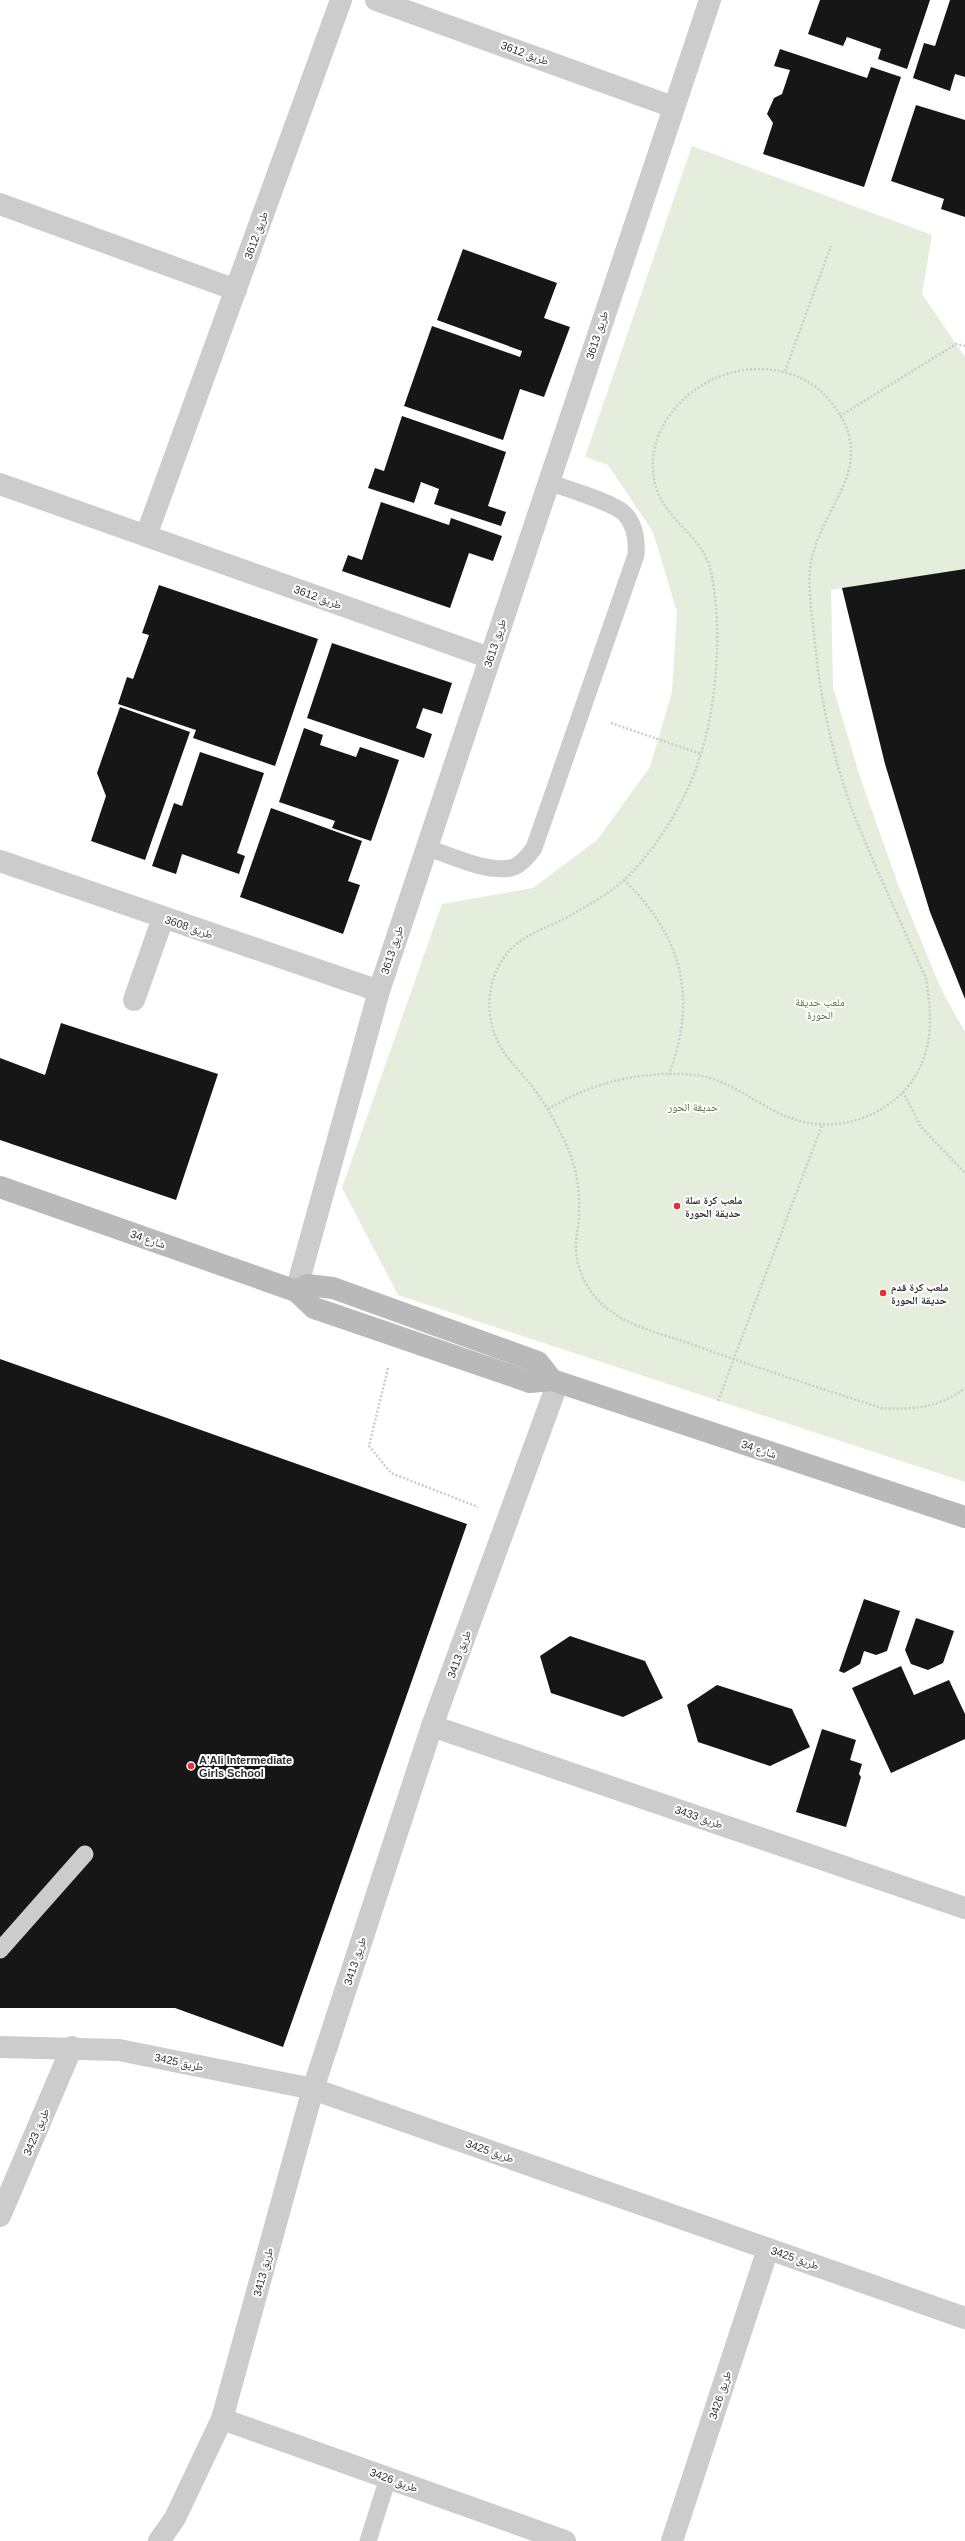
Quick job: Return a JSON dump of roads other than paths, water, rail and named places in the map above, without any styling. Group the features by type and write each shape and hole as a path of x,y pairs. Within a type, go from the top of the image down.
{"street":[{"name":"طريق 3612","path":"146,536 340,0"},
{"name":"طريق 3612","path":"376,0 674,107"},
{"name":"طريق 3613","path":"296,1291 379,991 710,0"},
{"path":"0,204 236,290"},
{"name":"طريق 3612","path":"0,484 490,658"},
{"name":"طريق 3608","path":"0,861 379,991"},
{"path":"134,1000 163,918"},
{"name":"شارع 34","path":"0,1187 296,1291 314,1308 530,1382 555,1381 965,1517"},
{"path":"296,1291 307,1285 333,1288 538,1362 555,1381"},
{"name":"طريق 3413","path":"159,2541 175,2518 222,2419 313,2089 432,1726 509,1518 555,1381"},
{"name":"طريق 3433","path":"432,1726 965,1908"},
{"name":"طريق 3425","path":"0,2047 72,2047 119,2050 313,2089 965,2318"},
{"name":"طريق 3423","path":"0,2216 72,2047"},
{"name":"طريق 3426","path":"672,2541 768,2248"},
{"name":"طريق 3426","path":"222,2419 565,2541"}],"lane":[{"path":"426,847 487,868 501,869 514,867 526,859 534,848 636,555 637,540 633,526 625,514 613,506 548,482"},
{"path":"0,1950 85,1854"},
{"path":"368,2541 388,2478"}],"place":[{"name":"ملعب كرة سلة حديقة الحورة","path":"677,1206"},
{"name":"ملعب كرة قدم حديقة الحورة","path":"883,1293"},
{"name":"A'Ali Intermediate Girls School","path":"191,1766"}],"park label":[{"name":"ملعب حديقة الحورة","path":"820,1008"},
{"name":"حديقة الحور","path":"693,1107"}]}
